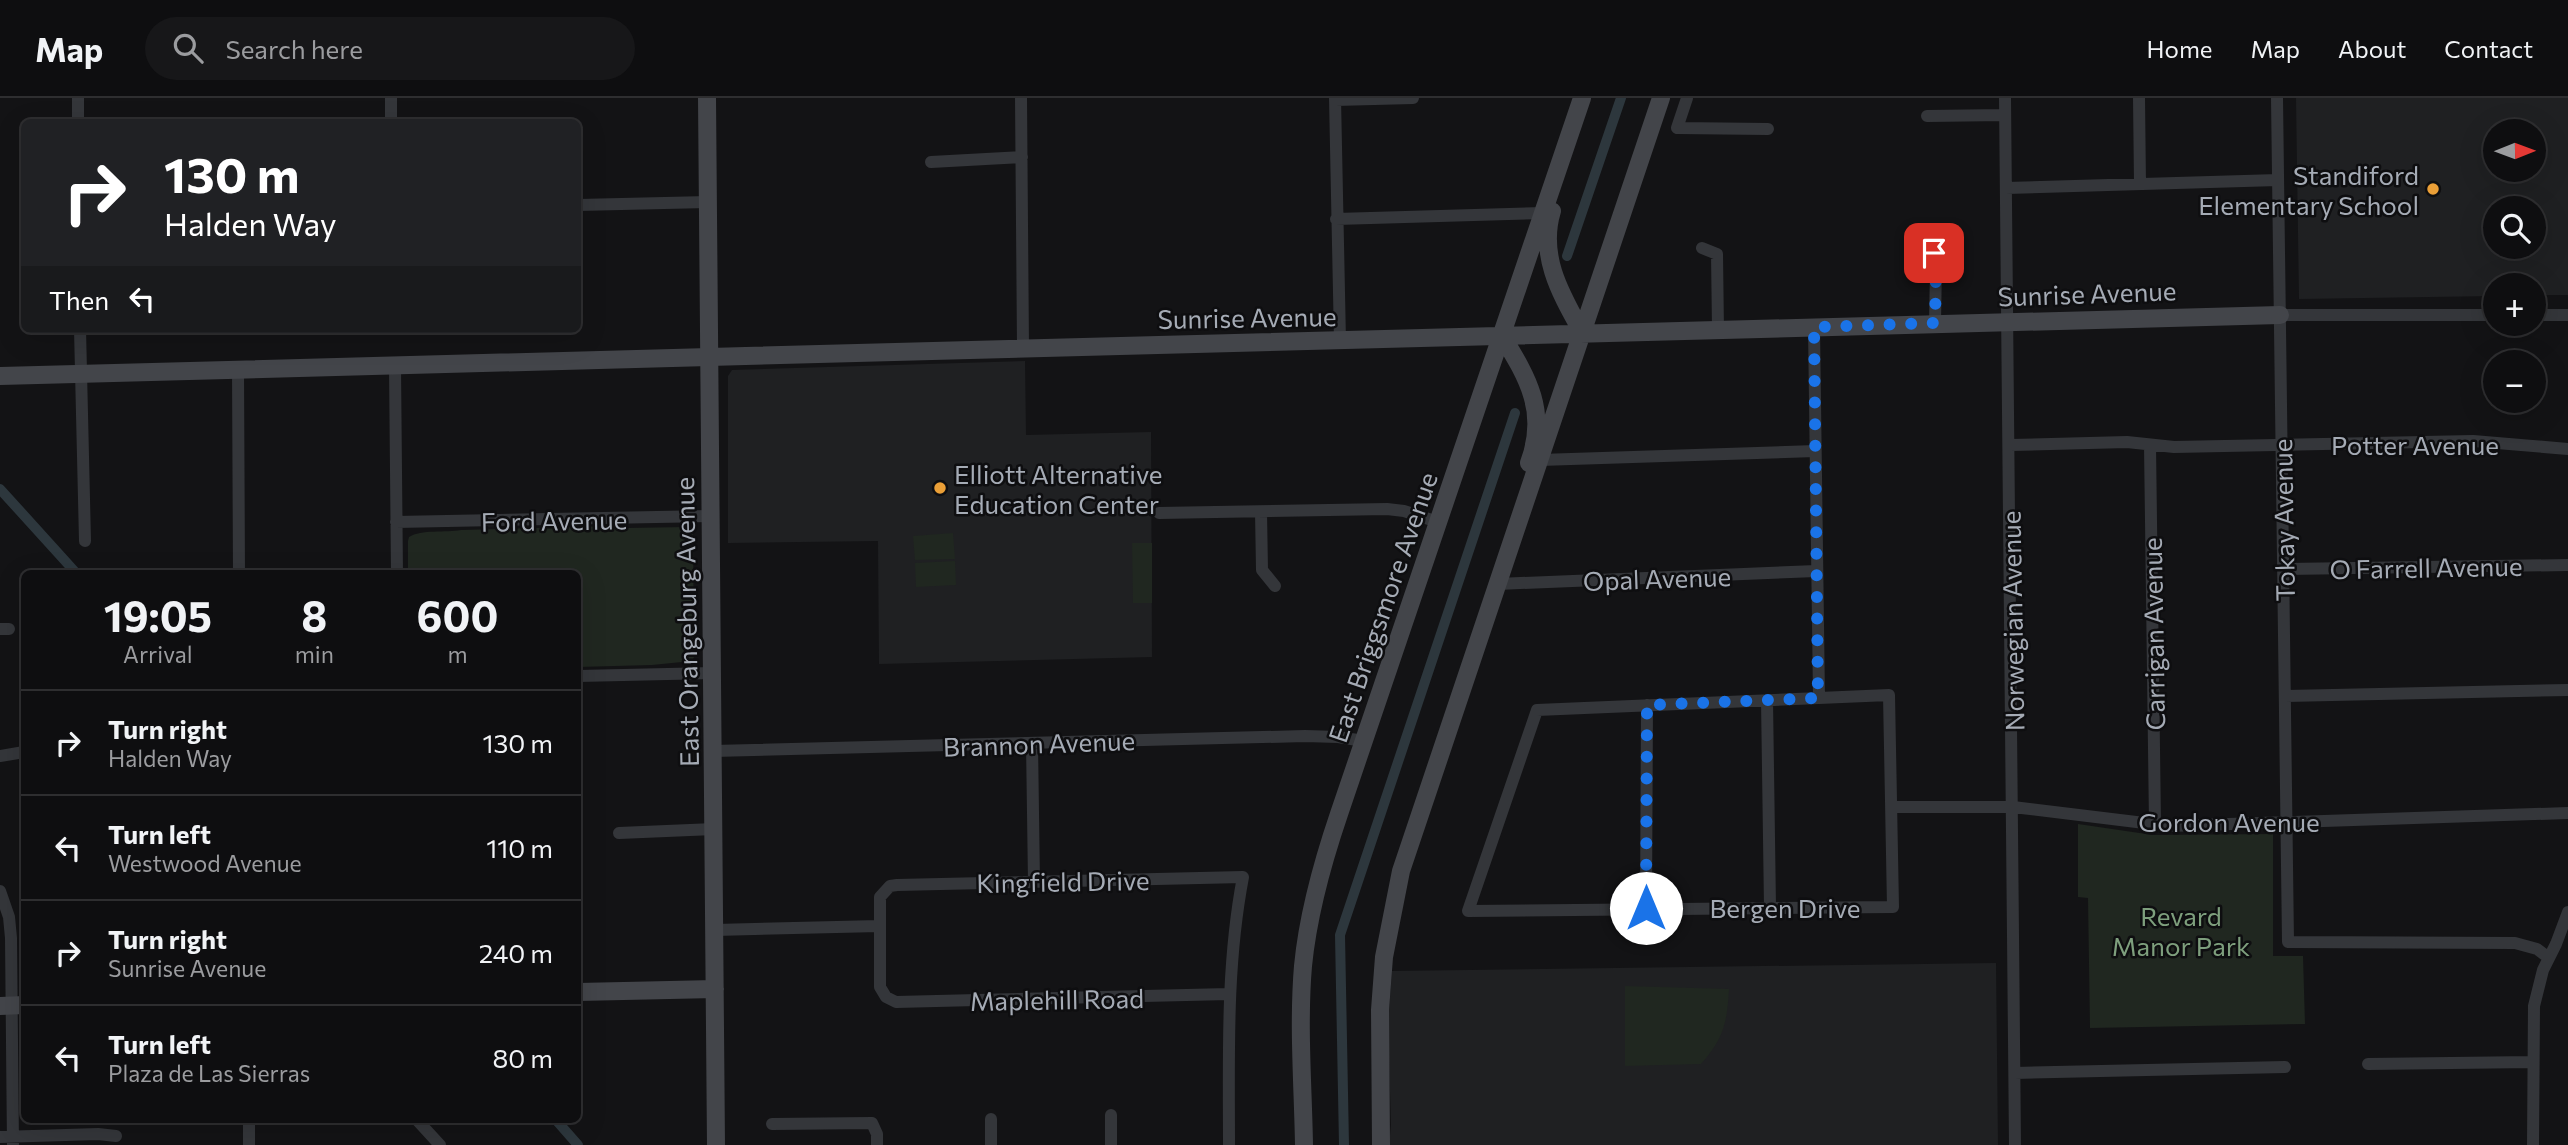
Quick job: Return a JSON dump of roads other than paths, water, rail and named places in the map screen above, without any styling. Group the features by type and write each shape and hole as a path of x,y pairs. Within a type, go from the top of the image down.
{"street":[{"path":"78,98 78,119"},
{"path":"391,98 391,119"},
{"name":"East Orangeburg Avenue","path":"707,98 716,1145"},
{"path":"1021,98 1023,348"},
{"path":"1340,341 1335,99 1413,98"},
{"name":"East Briggsmore Avenue","path":"1304,1145 1301,1005 1307,930 1324,858 1583,98"},
{"path":"1381,1145 1380,1010 1384,957 1401,871 1661,98"},
{"path":"1687,98 1677,128 1768,129"},
{"name":"Norwegian Avenue","path":"2005,98 2014,807 2015,1145"},
{"path":"2139,98 2140,184"},
{"name":"Tokay Avenue","path":"2277,98 2288,942 2515,943 2537,949 2549,958"},
{"path":"1927,116 2005,115"},
{"path":"1563,156 1562,180 1550,219 1552,274 1561,297 1583,334"},
{"path":"931,162 1022,157"},
{"path":"2006,188 2278,180"},
{"path":"581,205 708,202"},
{"path":"1336,219 1543,213"},
{"path":"1702,248 1717,254 1718,330"},
{"path":"1934,253 1935,323"},
{"name":"Sunrise Avenue","path":"0,376 2008,321 2280,315 2483,315"},
{"path":"2546,315 2568,315"},
{"path":"1814,327 1818,698"},
{"path":"80,333 85,541"},
{"path":"1502,336 1527,377 1533,396 1536,425 1533,453 1516,497 1518,527"},
{"path":"395,366 397,570"},
{"path":"238,370 239,570"},
{"name":"Potter Avenue","path":"2010,445 2127,442 2174,447 2473,441 2568,449"},
{"name":"Carrigan Avenue","path":"2150,445 2155,824"},
{"path":"1540,460 1815,450"},
{"path":"1158,513 1387,509 1404,511 1438,522"},
{"path":"1261,512 1262,570 1275,586"},
{"name":"Ford Avenue","path":"396,522 711,516"},
{"name":"O Farrell Avenue","path":"2284,569 2568,565"},
{"name":"Opal Avenue","path":"1498,584 1816,571"},
{"path":"581,676 713,673"},
{"path":"2285,696 2568,690"},
{"path":"1646,908 1647,705 1889,695 1891,807"},
{"path":"1768,700 1770,908"},
{"name":"Bergen Drive","path":"1647,705 1537,710 1468,911 1893,907 1891,807"},
{"name":"Brannon Avenue","path":"713,751 1305,736 1364,741"},
{"path":"1032,743 1034,881"},
{"path":"0,756 21,752"},
{"name":"Gordon Avenue","path":"1891,807 2014,807 2169,826 2568,813"},
{"path":"620,833 714,829"},
{"name":"Kingfield Drive","path":"879,926 878,902 884,891 897,885 1243,877 1229,994"},
{"path":"0,891 9,917 12,1005 8,1139 98,1134 116,1136"},
{"path":"2533,1145 2534,1006 2537,989 2568,912"},
{"path":"715,930 879,926"},
{"name":"Maplehill Road","path":"879,926 880,987 886,998 896,1002 1229,994"},
{"path":"581,992 715,989"},
{"path":"1229,994 1229,1145"},
{"path":"2368,1064 2533,1062"},
{"path":"2015,1073 2286,1067"},
{"path":"1111,1115 1111,1145"},
{"path":"991,1119 991,1145"},
{"path":"248,1123 248,1145"},
{"path":"421,1123 440,1145"},
{"path":"772,1125 872,1123 877,1133 877,1145"}],"waterway":[{"path":"1567,256 1621,98"},
{"path":"1344,1145 1340,935 1515,413"},
{"path":"0,489 73,570"},
{"path":"559,1123 578,1145"}],"place":[{"name":"Standiford Elementary School","path":"2433,189"},
{"name":"Elliott Alternative Education Center","path":"940,488"}],"park label":[{"name":"Revard Manor Park","path":"2181,930"}]}
